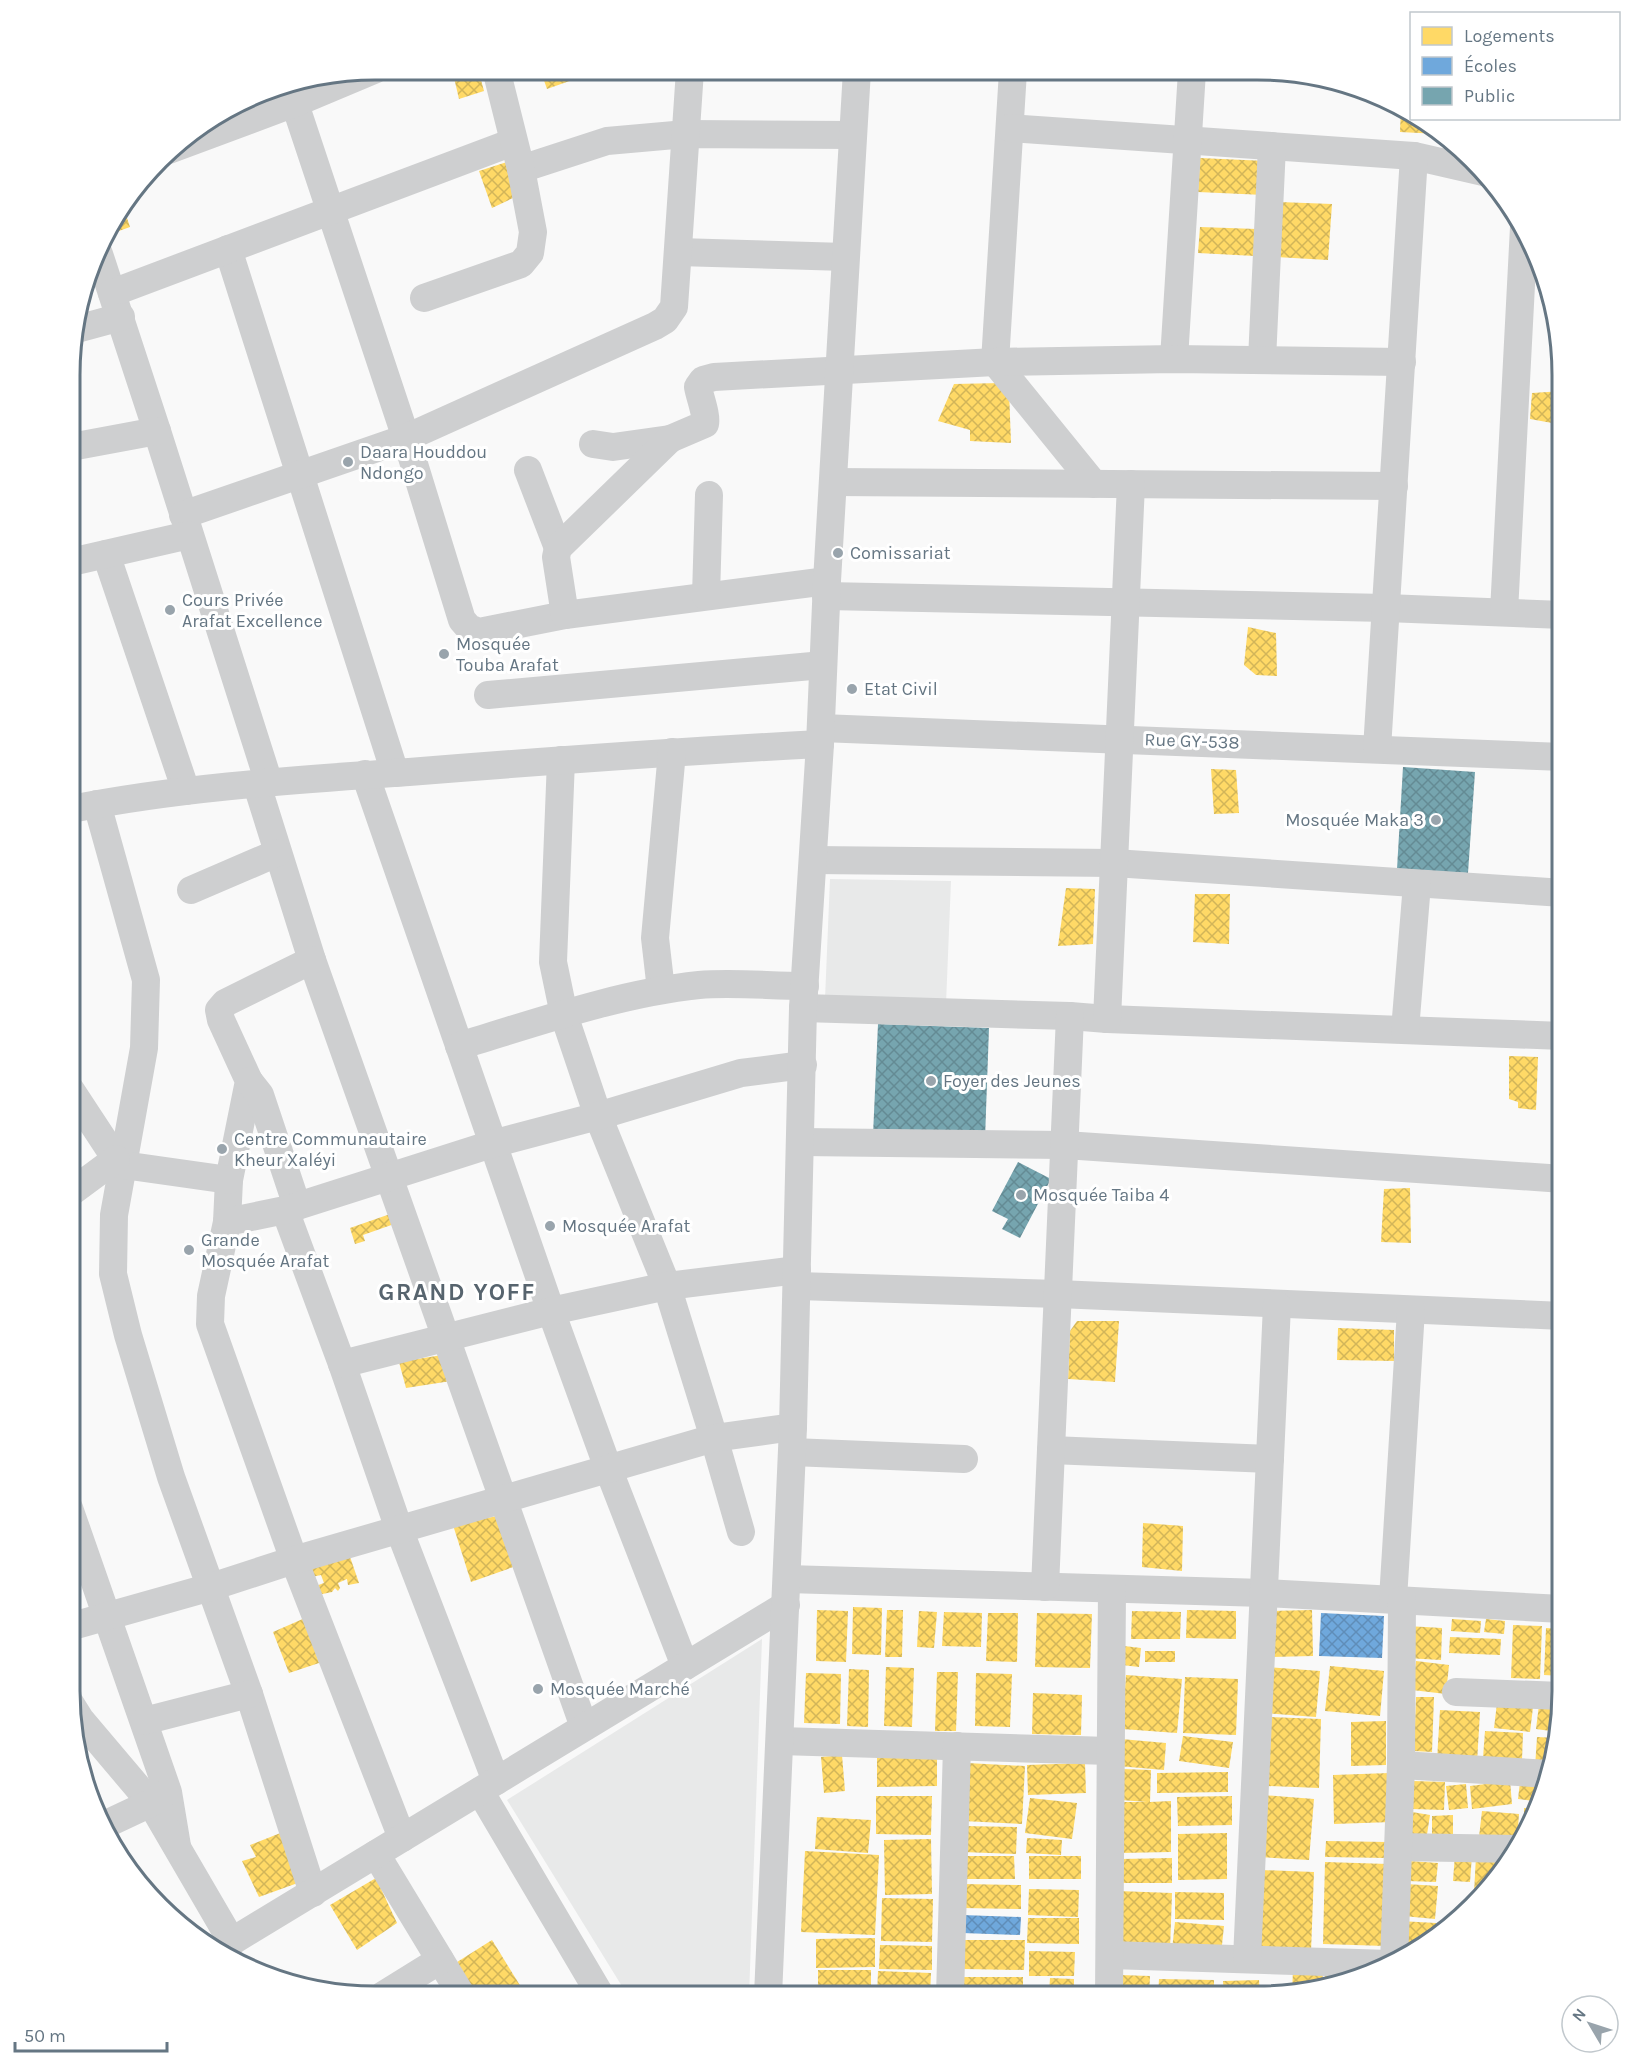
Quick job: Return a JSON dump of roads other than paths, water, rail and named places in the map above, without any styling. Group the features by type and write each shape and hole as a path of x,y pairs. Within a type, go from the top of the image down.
{"street":[{"path":"424,298 521,264 530,253 533,232 521,170 499,80"},
{"path":"80,560 106,554 186,525 300,474 406,438 665,320 674,307 689,80"},
{"path":"768,1986 793,1440 804,997 821,736 827,589 856,80"},
{"path":"1013,80 995,362 1094,484"},
{"path":"1174,359 1191,80"},
{"path":"203,134 292,93 324,84"},
{"path":"292,93 406,438 462,620 469,628 478,632 566,615 706,596 827,589 1125,603 1386,608 1552,614"},
{"path":"1010,128 1414,156 1469,169"},
{"path":"521,170 607,141 686,134 853,135"},
{"path":"84,324 116,305 228,249 513,142"},
{"path":"1262,360 1272,146"},
{"path":"1377,749 1414,156"},
{"path":"1504,612 1523,246"},
{"path":"228,249 394,773"},
{"path":"678,252 845,257"},
{"path":"102,262 186,525 263,784 277,853 312,960 584,1727"},
{"path":"593,444 613,447 670,439 705,424 707,420 700,402 698,387 703,380 714,377 995,362 1174,359 1402,362"},
{"path":"80,445 157,431"},
{"path":"566,615 556,557 558,548 670,439"},
{"path":"528,470 558,548"},
{"path":"833,482 1394,486"},
{"path":"1107,1019 1131,484"},
{"path":"706,596 709,495"},
{"path":"106,554 186,790"},
{"path":"488,695 823,665"},
{"name":"Rue GY-538","path":"84,807 186,790 365,774 672,752 821,736 1119,738 1552,757"},
{"path":"661,990 655,938 672,752"},
{"path":"561,760 553,962 564,1015 598,1116 667,1286 741,1532"},
{"path":"365,774 551,1311 608,1468 685,1666"},
{"path":"84,807 146,980 144,1048 119,1162 114,1215 114,1274 128,1335 171,1477 249,1694 313,1893"},
{"path":"191,890 277,853"},
{"path":"813,860 1114,863 1552,892"},
{"path":"1405,1030 1417,884"},
{"path":"312,960 225,1003 219,1010 221,1020 249,1081 260,1095 291,1208 342,1364 488,1786 596,1986"},
{"path":"459,1046 564,1015 661,990 702,985 804,997 1107,1019 1552,1036"},
{"path":"1046,1587 1070,1016"},
{"path":"227,1222 291,1208 492,1144 598,1116 741,1073 803,1065"},
{"path":"249,1081 229,1180 227,1222 211,1296 210,1324 294,1560 402,1838"},
{"path":"80,1104 119,1162"},
{"path":"801,1142 1065,1146 1552,1178"},
{"path":"80,1187 119,1162 229,1180"},
{"path":"342,1364 551,1311 667,1286 797,1278 1277,1305 1552,1316"},
{"path":"1247,1959 1277,1305"},
{"path":"1393,1954 1401,1765 1397,1600 1411,1310"},
{"path":"80,1624 714,1438 793,1440 964,1459"},
{"path":"1051,1450 1270,1459"},
{"path":"80,1540 144,1721 159,1797 177,1846 223,1945"},
{"path":"225,1946 685,1666 786,1592 1046,1587 1264,1593 1552,1608"},
{"path":"1109,1986 1112,1589"},
{"path":"1456,1692 1552,1696"},
{"path":"144,1721 249,1694"},
{"path":"81,1721 159,1797"},
{"path":"780,1741 1110,1751"},
{"path":"950,1986 957,1746"},
{"path":"1401,1765 1541,1773"},
{"path":"110,1822 159,1797"},
{"path":"1398,1847 1507,1849"},
{"path":"376,1854 456,1986"},
{"path":"1110,1955 1372,1963"},
{"path":"398,1986 440,1960"}],"place":[{"name":"Daara Houddou Ndongo","path":"348,462"},
{"name":"Comissariat","path":"838,553"},
{"name":"Cours Privée Arafat Excellence","path":"170,610"},
{"name":"Mosquée Touba Arafat","path":"444,654"},
{"name":"Etat Civil","path":"852,689"},
{"name":"Mosquée Maka 3","path":"1436,820"},
{"name":"Foyer des Jeunes","path":"931,1081"},
{"name":"Centre Communautaire Kheur Xaléyi","path":"222,1149"},
{"name":"Mosquée Taiba 4","path":"1021,1195"},
{"name":"Mosquée Arafat","path":"550,1226"},
{"name":"Grande Mosquée Arafat","path":"189,1250"},
{"name":"Mosquée Marché","path":"538,1689"}],"district":[{"name":"GRAND YOFF","path":"457,1292"}]}
